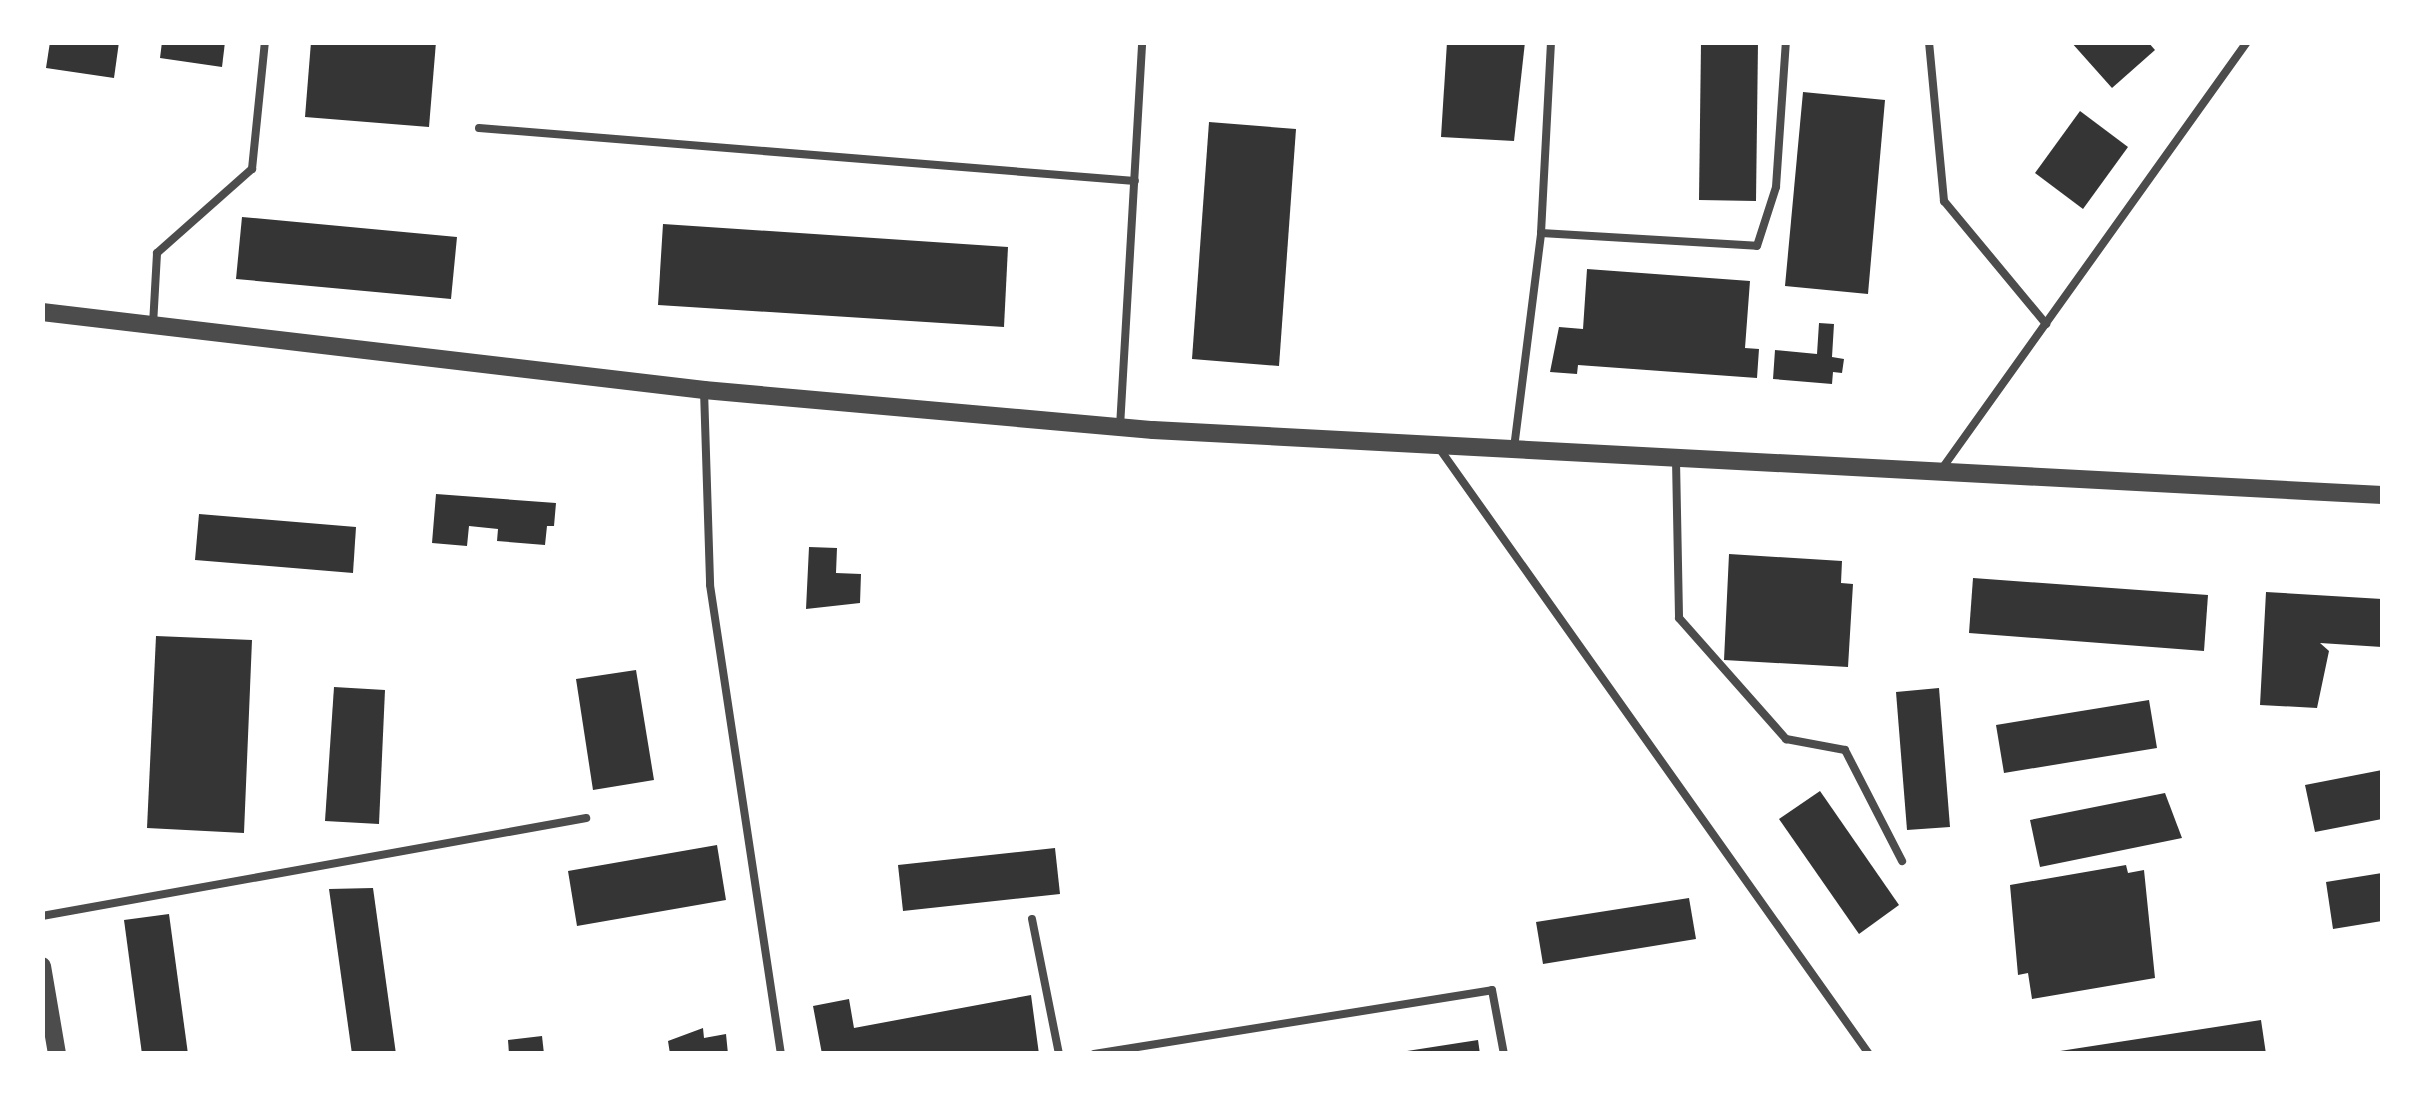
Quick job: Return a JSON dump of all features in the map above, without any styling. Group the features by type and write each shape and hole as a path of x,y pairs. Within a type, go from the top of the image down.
{"street":[{"path":"42,312 704,390 1120,427 2382,494"},
{"path":"42,966 57,1054"}],"lane":[{"path":"152,326 157,253 252,168 266,42"},
{"path":"1120,427 1142,42"},
{"path":"1514,448 1541,234 1551,42"},
{"path":"1541,234 1757,246 1776,187 1786,42"},
{"path":"1929,42 1944,201 2046,324"},
{"path":"1942,470 2247,42"},
{"path":"480,128 1134,181"},
{"path":"704,390 710,585 782,1054"},
{"path":"1436,444 1868,1054"},
{"path":"1676,455 1679,618 1786,739 1845,750 1902,861"},
{"path":"42,916 586,818"},
{"path":"1032,920 1059,1054"},
{"path":"1094,1054 1492,990 1504,1054"}],"building":[{"path":"50,42 119,42 114,78 46,68"},
{"path":"162,42 225,42 222,67 160,58"},
{"path":"311,42 436,42 429,127 305,117"},
{"path":"1447,42 1525,42 1514,141 1441,137"},
{"path":"1701,42 1758,42 1756,201 1699,200"},
{"path":"2071,42 2148,42 2155,50 2112,88"},
{"path":"1803,92 1885,100 1868,294 1785,286"},
{"path":"2080,111 2128,147 2083,209 2035,173"},
{"path":"1209,122 1296,129 1279,366 1192,359"},
{"path":"242,217 457,237 451,299 236,279"},
{"path":"663,224 1008,247 1004,327 658,305"},
{"path":"1587,269 1750,281 1745,348 1759,349 1757,378 1578,365 1577,374 1550,372 1559,327 1583,329"},
{"path":"1819,323 1834,324 1832,357 1844,359 1842,373 1833,372 1832,384 1773,379 1775,350 1817,354"},
{"path":"436,494 556,503 554,526 547,526 545,545 497,541 498,529 469,526 467,546 432,543"},
{"path":"199,514 356,527 353,573 195,560"},
{"path":"809,547 837,548 836,573 861,574 860,603 806,609"},
{"path":"1729,554 1842,561 1841,583 1853,584 1848,667 1724,660"},
{"path":"1973,578 2208,595 2204,651 1969,633"},
{"path":"2266,592 2382,599 2382,647 2320,643 2329,651 2317,708 2260,705"},
{"path":"156,636 252,640 244,833 147,828"},
{"path":"636,670 654,780 593,790 576,679"},
{"path":"334,687 385,690 379,824 325,821"},
{"path":"1939,688 1950,827 1907,830 1896,692"},
{"path":"2149,700 2157,748 2004,773 1996,725"},
{"path":"2382,770 2382,819 2315,832 2305,785"},
{"path":"1820,791 1899,905 1859,934 1779,819"},
{"path":"2165,793 2182,838 2040,867 2030,820"},
{"path":"717,845 726,900 577,926 568,871"},
{"path":"1055,848 1060,894 903,911 898,865"},
{"path":"2126,865 2128,873 2144,870 2155,978 2032,999 2028,973 2018,975 2010,885"},
{"path":"2382,873 2382,921 2333,929 2326,882"},
{"path":"373,888 396,1054 352,1054 329,889"},
{"path":"1689,898 1696,939 1543,964 1536,922"},
{"path":"169,914 188,1054 142,1054 124,920"},
{"path":"1031,995 1039,1054 822,1054 813,1006 849,999 854,1028"},
{"path":"2261,1020 2266,1054 2060,1054 2060,1051"},
{"path":"703,1028 704,1038 726,1034 728,1054 670,1054 668,1041"},
{"path":"542,1036 544,1054 509,1054 508,1040"},
{"path":"1478,1040 1480,1054 1407,1051"}]}
